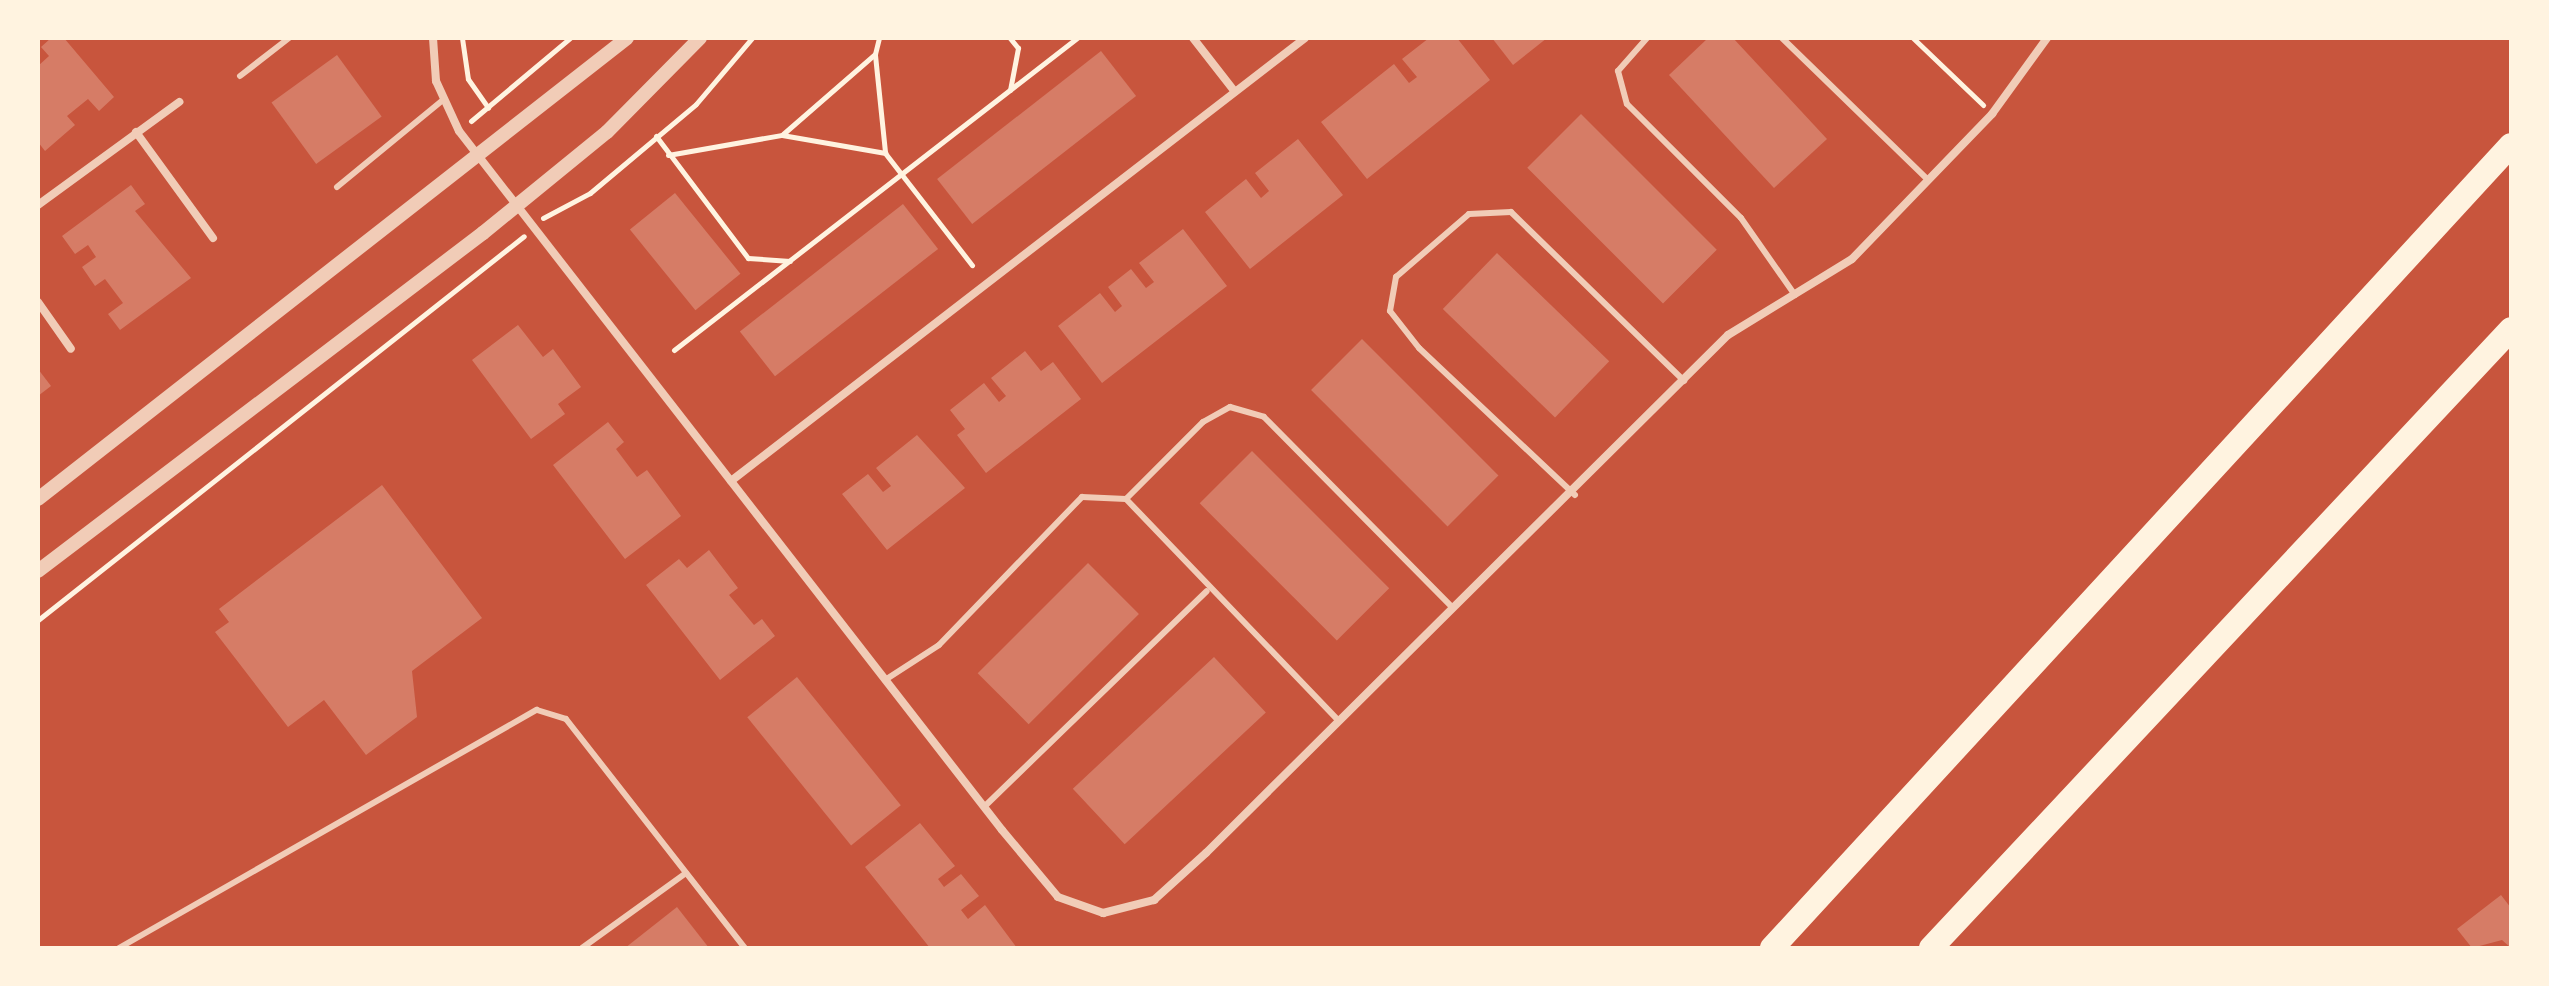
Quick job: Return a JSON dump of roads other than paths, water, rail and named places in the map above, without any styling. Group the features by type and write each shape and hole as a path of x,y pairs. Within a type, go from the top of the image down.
{"highway":[{"path":"1772,948 2511,145"},
{"path":"1931,948 2511,329"}],"street":[{"path":"433,38 444,99 459,131 984,807 1058,897 1103,913 1154,900 1451,606 1575,495 1728,335 1852,259 1992,114 2047,38"},
{"path":"38,499 481,159 627,38"},
{"path":"38,571 517,205 607,132 700,38"},
{"path":"1193,38 1235,92"},
{"path":"731,481 1305,38"},
{"path":"38,205 179,102"},
{"path":"136,132 213,238"},
{"path":"38,302 71,349"}],"lane":[{"path":"240,76 289,38"},
{"path":"1647,38 1618,71 1627,104 1741,218 1795,295"},
{"path":"1782,38 1928,180"},
{"path":"337,187 444,99"},
{"path":"1575,495 1419,348 1390,311 1396,277 1469,214 1511,212 1684,381"},
{"path":"1126,499 1203,422 1230,407 1264,417 1451,606"},
{"path":"885,680 939,645 1082,497 1126,499 1207,591 1338,720"},
{"path":"984,807 1207,591"},
{"path":"119,948 537,710 566,719 745,948"},
{"path":"582,948 686,873"}]}
